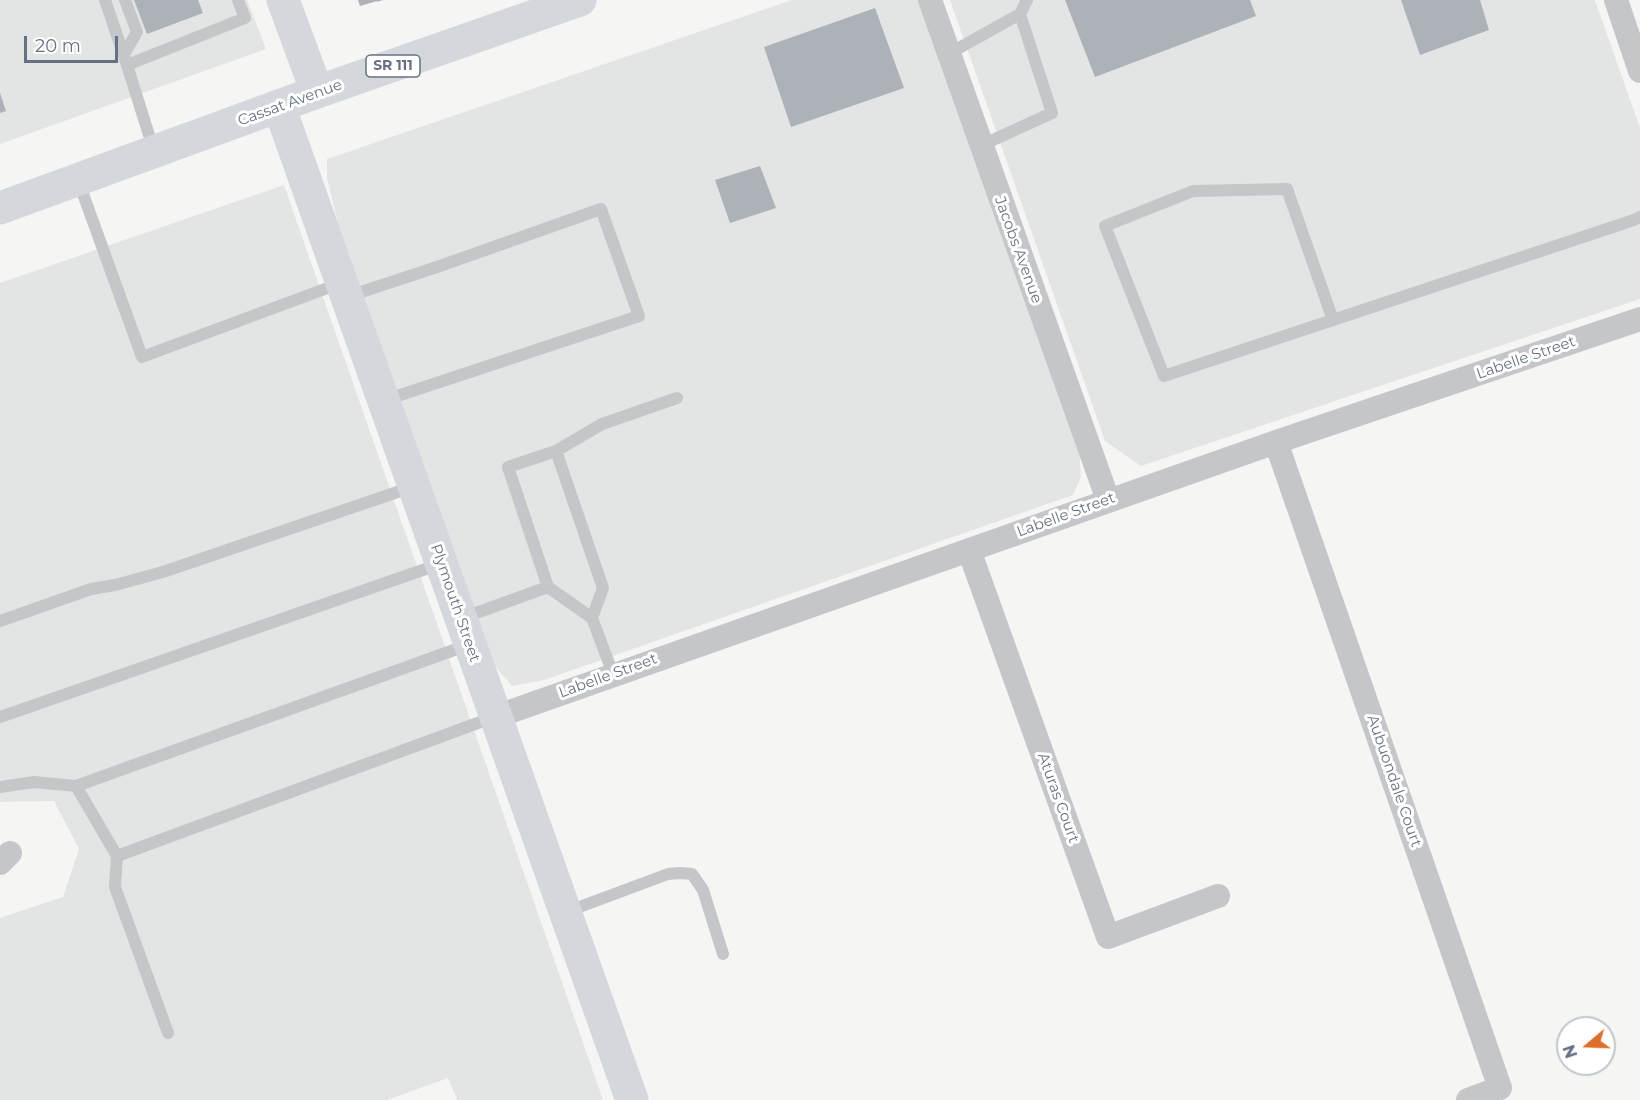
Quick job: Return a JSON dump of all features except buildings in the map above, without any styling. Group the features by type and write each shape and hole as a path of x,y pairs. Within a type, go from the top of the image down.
{"street":[{"path":"283,0 317,92"},
{"name":"Cassat Avenue","path":"0,208 317,92 580,0"},
{"name":"Jacobs Avenue","path":"930,0 1108,500"},
{"path":"1616,0 1640,71"},
{"name":"Plymouth Street","path":"279,106 632,1100"},
{"name":"Labelle Street","path":"495,717 1108,500 1640,320"},
{"name":"Aubuondale Court","path":"1276,442 1500,1088 1468,1100"},
{"name":"Aturas Court","path":"969,550 1108,937 1218,896"}],"lane":[{"path":"105,0 126,59 154,152"},
{"path":"125,0 136,32 126,59"},
{"path":"126,59 245,18 238,0"},
{"path":"950,53 1020,14 1027,0"},
{"path":"982,145 1052,112 1020,14"},
{"path":"78,180 142,357 344,290 438,267 601,209 639,316 383,400"},
{"path":"1333,320 1287,189 1193,191 1105,225 1164,376 1333,320 1640,217"},
{"path":"613,674 592,618 548,587 508,468 556,451 602,424 676,398"},
{"path":"556,451 603,588 592,618"},
{"path":"0,621 91,589 163,572 414,487"},
{"path":"0,717 441,563"},
{"path":"0,787 34,782 76,786 465,631 548,587"},
{"path":"117,856 495,717"},
{"path":"76,786 117,856 115,887 168,1033"},
{"path":"565,912 668,874 692,874 704,890 723,954"}],"shaded area":[{"path":"0,0 247,0 266,49 0,144"},
{"path":"792,0 920,0 1079,448 1081,477 1073,495 544,680 512,686 495,666 338,223 327,178 327,159"},
{"path":"950,0 1595,0 1640,128 1640,299 1141,466 1105,441"},
{"path":"284,185 603,1100 457,1100 448,1078 387,1100 0,1100 0,918 63,897 79,849 54,801 0,802 0,283"}]}
